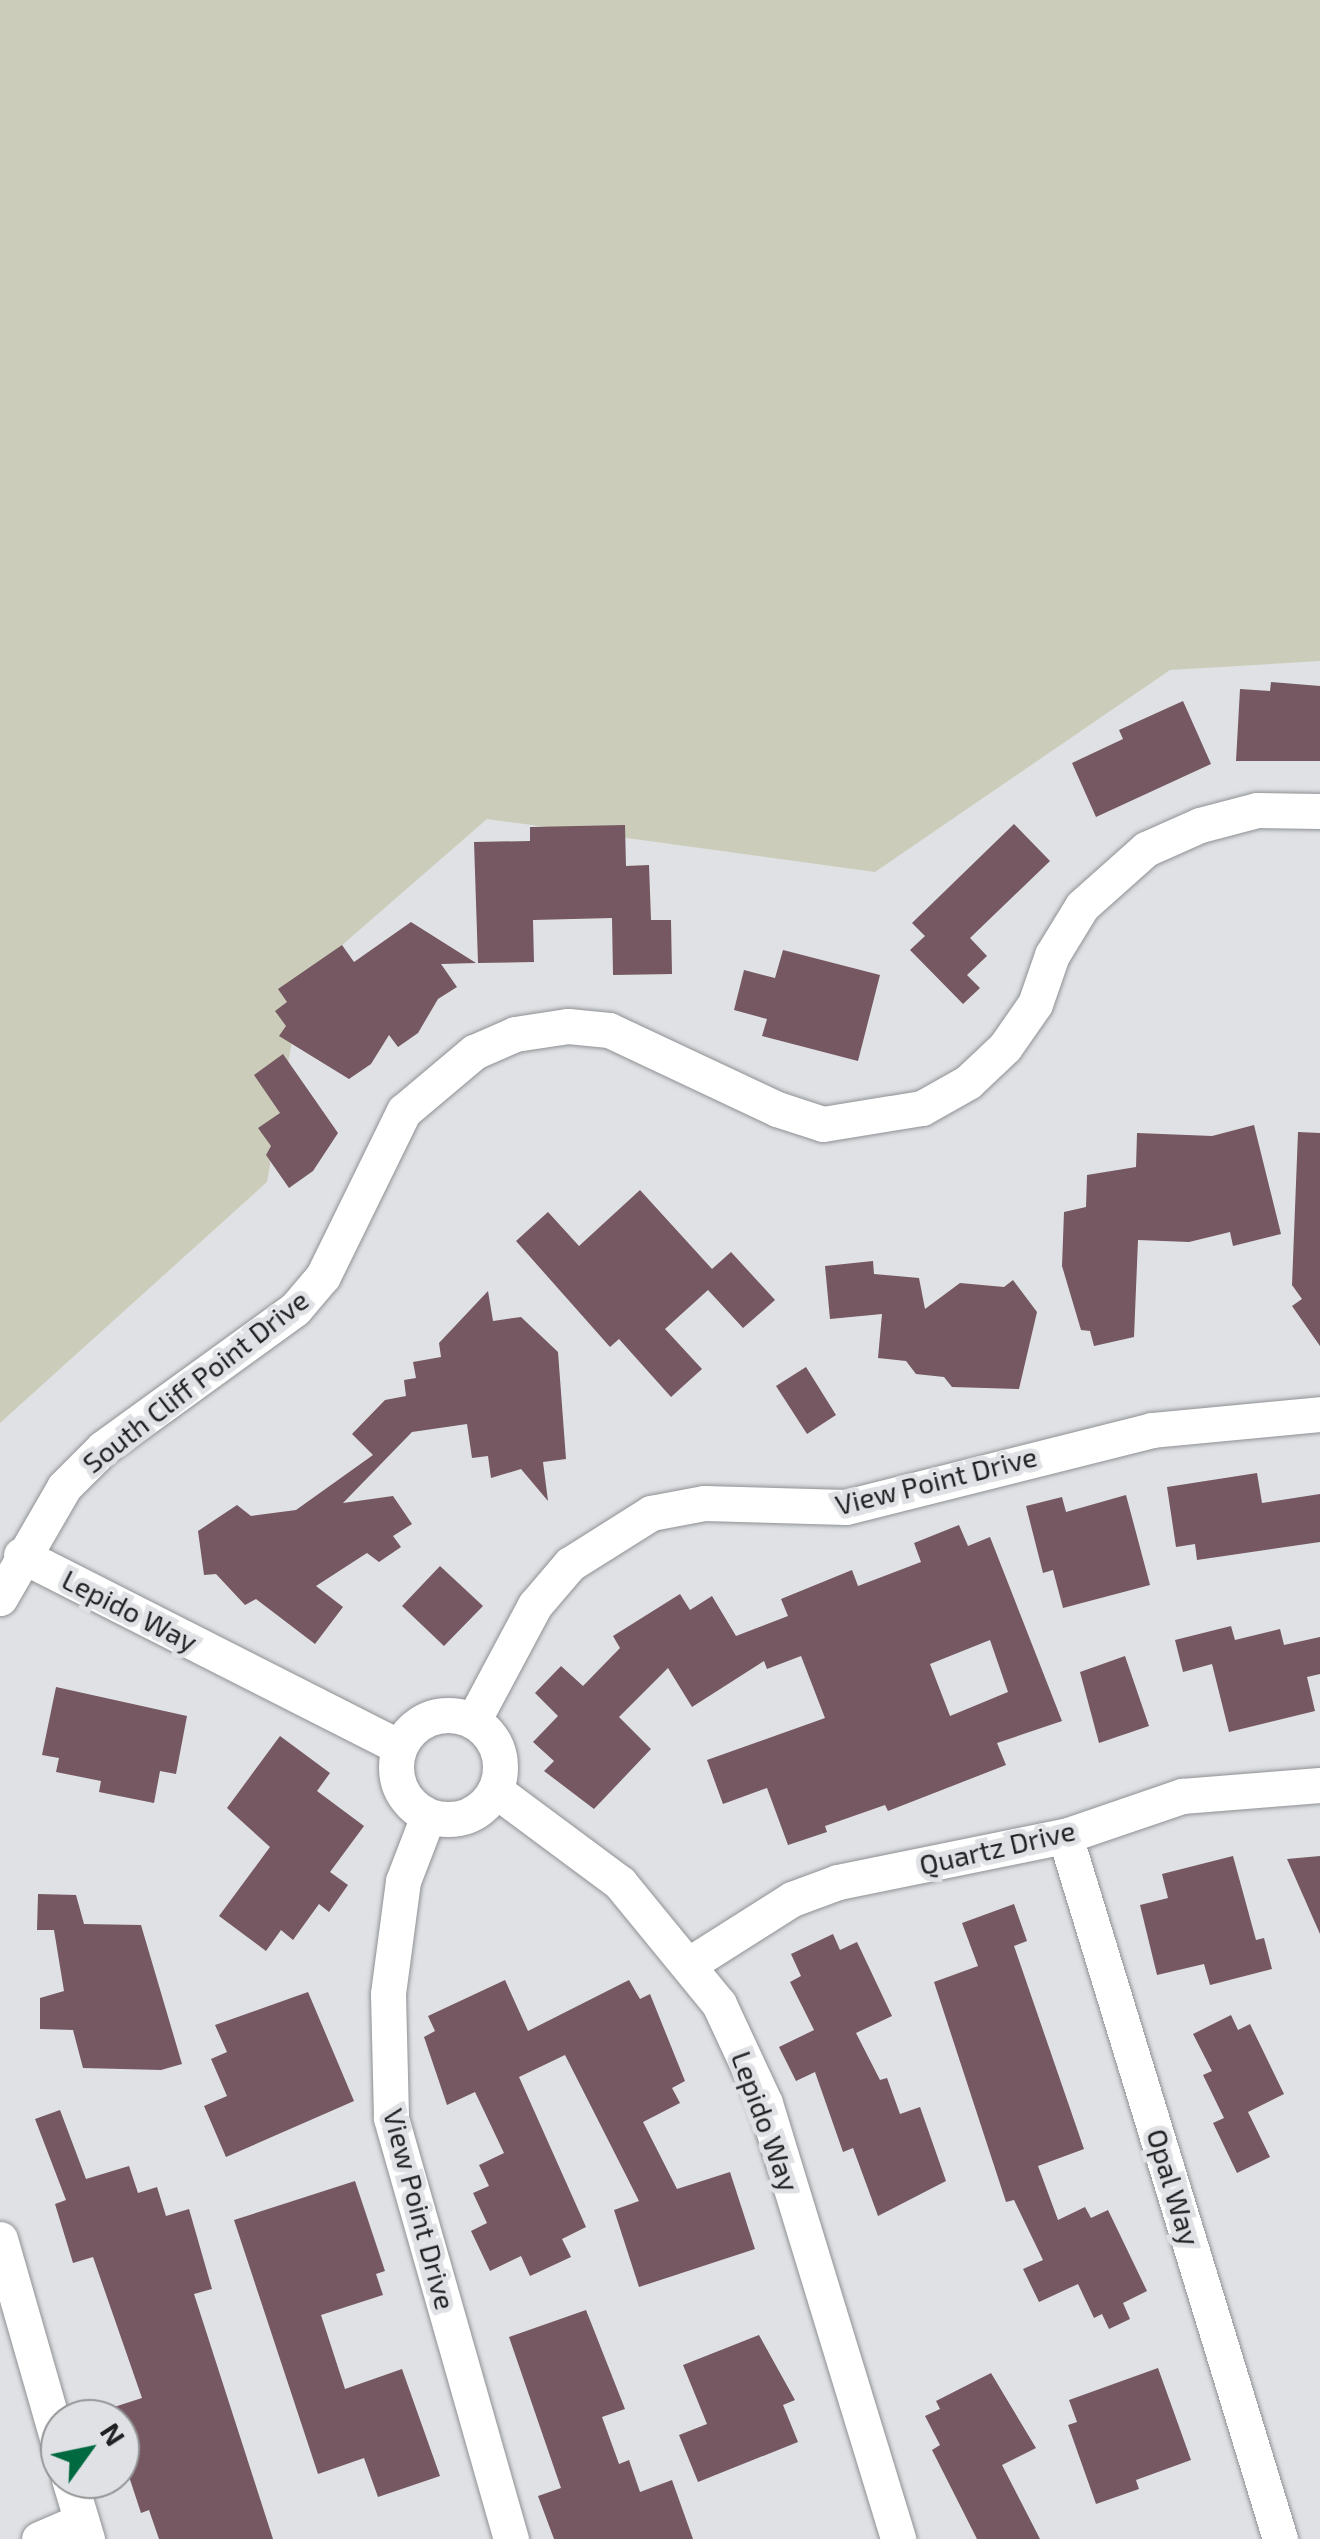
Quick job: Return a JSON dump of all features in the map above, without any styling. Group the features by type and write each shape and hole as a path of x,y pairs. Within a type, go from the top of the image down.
{"street":[{"name":"South Cliff Point Drive","path":"0,1598 21,1555 64,1488 103,1448 295,1310 322,1276 404,1112 474,1052 515,1034 568,1026 609,1030 777,1109 823,1124 922,1108 968,1082 1005,1047 1035,1004 1052,955 1082,906 1146,850 1200,824 1257,810 1320,811"},
{"name":"View Point Drive","path":"473,1720 535,1605 570,1564 651,1513 704,1503 846,1508 1115,1438 1320,1414"},
{"name":"Lepido Way","path":"21,1555 399,1747"},
{"path":"438,1714 473,1720 499,1754 495,1790 464,1817 428,1816 399,1788 399,1747 420,1722 438,1714"},
{"name":"Quartz Drive","path":"692,1963 792,1899 838,1882 1065,1836 1182,1796 1320,1784"},
{"name":"Lepido Way","path":"495,1790 620,1882 692,1963 719,2004 765,2104 898,2539"},
{"name":"View Point Drive","path":"428,1816 404,1881 388,1994 391,2118 511,2539"},
{"name":"Opal Way","path":"1065,1836 1280,2539"},
{"path":"0,2239 46,2399"},
{"path":"39,2539 84,2530 75,2499"}],"green space":[{"path":"0,0 1320,0 1320,661 1170,670 875,872 487,819 303,979 267,1182 0,1423"}],"building":[{"path":"1271,682 1320,686 1320,761 1236,761 1240,689 1270,691"},
{"path":"1183,701 1211,764 1096,817 1072,763 1123,739 1119,730"},
{"path":"1014,824 1050,861 970,938 987,956 967,975 980,988 963,1004 910,950 925,936 912,923"},
{"path":"625,825 626,866 649,865 651,920 671,920 672,974 613,975 612,918 533,920 534,962 478,963 474,842 530,841 530,827"},
{"path":"411,922 476,963 441,964 457,987 438,999 418,1033 398,1047 389,1035 371,1064 349,1079 279,1036 286,1026 275,1011 287,1002 278,989 342,945 354,962"},
{"path":"783,950 880,975 858,1061 762,1036 767,1019 734,1010 744,970 775,978"},
{"path":"283,1054 338,1133 313,1171 289,1188 266,1155 271,1146 258,1128 280,1113 254,1075"},
{"path":"1254,1125 1281,1234 1233,1246 1230,1232 1189,1242 1138,1240 1134,1337 1094,1346 1090,1331 1081,1330 1062,1266 1064,1212 1086,1207 1087,1175 1136,1167 1137,1133 1212,1136"},
{"path":"1298,1132 1320,1133 1320,1346 1292,1306 1302,1299 1292,1285"},
{"path":"640,1190 712,1269 731,1252 775,1300 743,1328 708,1290 665,1329 702,1369 671,1397 619,1339 610,1347 516,1241 548,1212 579,1246"},
{"path":"873,1261 874,1274 919,1278 925,1309 960,1283 1004,1287 1013,1280 1037,1312 1019,1389 952,1387 944,1377 916,1374 906,1361 878,1358 882,1314 830,1319 825,1266"},
{"path":"488,1291 493,1321 521,1317 558,1352 566,1459 543,1462 548,1501 521,1469 491,1478 488,1456 472,1458 467,1424 412,1432 343,1503 393,1496 412,1524 393,1536 401,1547 379,1562 367,1553 316,1586 343,1607 315,1644 256,1599 245,1605 216,1574 204,1575 198,1531 237,1505 251,1516 296,1510 373,1455 352,1434 385,1400 406,1396 404,1380 416,1378 413,1362 441,1357 439,1343"},
{"path":"806,1367 836,1415 807,1434 776,1386"},
{"path":"1257,1473 1262,1503 1320,1494 1320,1542 1197,1560 1195,1544 1176,1547 1167,1487"},
{"path":"1126,1495 1150,1585 1063,1608 1053,1570 1043,1573 1026,1506 1062,1497 1066,1512"},
{"path":"959,1525 968,1546 990,1537 1062,1721 997,1743 1006,1765 888,1811 885,1805 825,1826 827,1832 788,1845 767,1788 723,1804 707,1760 825,1718 801,1656 767,1669 764,1661 692,1707 668,1668 619,1717 651,1749 594,1809 544,1771 554,1761 533,1742 558,1716 535,1693 561,1666 583,1686 620,1648 613,1636 680,1594 690,1610 712,1596 736,1636 788,1616 781,1599 852,1570 858,1586 921,1562 914,1543","holes":["990,1640 1008,1692 950,1716 930,1664"]},
{"path":"440,1566 483,1606 444,1646 402,1606"},
{"path":"1231,1626 1235,1640 1280,1629 1284,1645 1320,1637 1320,1674 1307,1677 1315,1711 1229,1732 1212,1664 1183,1672 1175,1640"},
{"path":"1125,1656 1149,1726 1099,1743 1080,1672"},
{"path":"56,1687 187,1716 176,1774 160,1771 154,1803 99,1792 101,1781 56,1772 59,1758 42,1755"},
{"path":"280,1736 330,1773 317,1791 364,1826 330,1872 348,1885 329,1912 319,1904 293,1940 281,1930 266,1951 219,1916 270,1847 227,1808"},
{"path":"1233,1856 1256,1940 1264,1938 1272,1969 1210,1985 1204,1964 1157,1975 1140,1905 1168,1898 1162,1874"},
{"path":"1320,1856 1320,1934 1287,1859"},
{"path":"38,1894 76,1895 84,1924 141,1925 182,2064 161,2070 83,2068 73,2030 40,2029 40,1998 64,1991 54,1930 37,1930"},
{"path":"1014,1904 1027,1941 1014,1946 1084,2149 1038,2166 1058,2220 1085,2207 1091,2218 1108,2210 1147,2291 1123,2303 1130,2319 1109,2329 1102,2314 1094,2318 1078,2284 1039,2302 1023,2269 1043,2260 1014,2200 1006,2202 934,1982 978,1966 962,1923"},
{"path":"833,1934 840,1950 857,1942 892,2016 856,2033 880,2080 887,2078 900,2114 920,2107 946,2181 878,2216 853,2148 843,2152 815,2072 796,2081 779,2047 814,2030 790,1982 801,1976 791,1954"},
{"path":"505,1980 528,2031 629,1980 640,1999 650,1994 685,2081 672,2088 680,2103 643,2122 677,2189 730,2172 755,2249 639,2287 614,2210 639,2201 565,2055 519,2077 586,2227 562,2239 571,2257 530,2276 521,2256 490,2271 471,2231 487,2223 473,2193 489,2186 479,2165 504,2153 475,2092 447,2105 424,2037 435,2031 428,2016"},
{"path":"308,1992 354,2101 226,2157 204,2106 227,2096 211,2059 227,2052 215,2025"},
{"path":"1231,2015 1238,2030 1250,2024 1284,2094 1248,2112 1270,2157 1237,2173 1213,2123 1224,2118 1203,2075 1212,2071 1193,2034"},
{"path":"60,2110 86,2179 129,2166 138,2193 157,2187 166,2216 189,2209 212,2289 194,2294 273,2539 159,2539 149,2510 141,2513 136,2499 140,2499 139,2399 142,2398 93,2257 73,2263 55,2204 66,2200 35,2119"},
{"path":"355,2181 385,2271 376,2274 383,2295 321,2315 345,2389 402,2369 440,2476 378,2497 364,2458 318,2474 234,2220"},
{"path":"586,2310 625,2409 602,2417 619,2464 629,2460 640,2492 672,2480 693,2539 554,2539 538,2496 561,2488 509,2337"},
{"path":"759,2335 795,2400 783,2405 798,2442 698,2482 679,2435 707,2424 683,2365"},
{"path":"1158,2368 1191,2460 1136,2480 1139,2489 1096,2504 1068,2425 1077,2422 1069,2400"},
{"path":"991,2373 1036,2448 1002,2465 1040,2539 977,2539 932,2450 940,2445 925,2416 940,2409 936,2401"}]}
